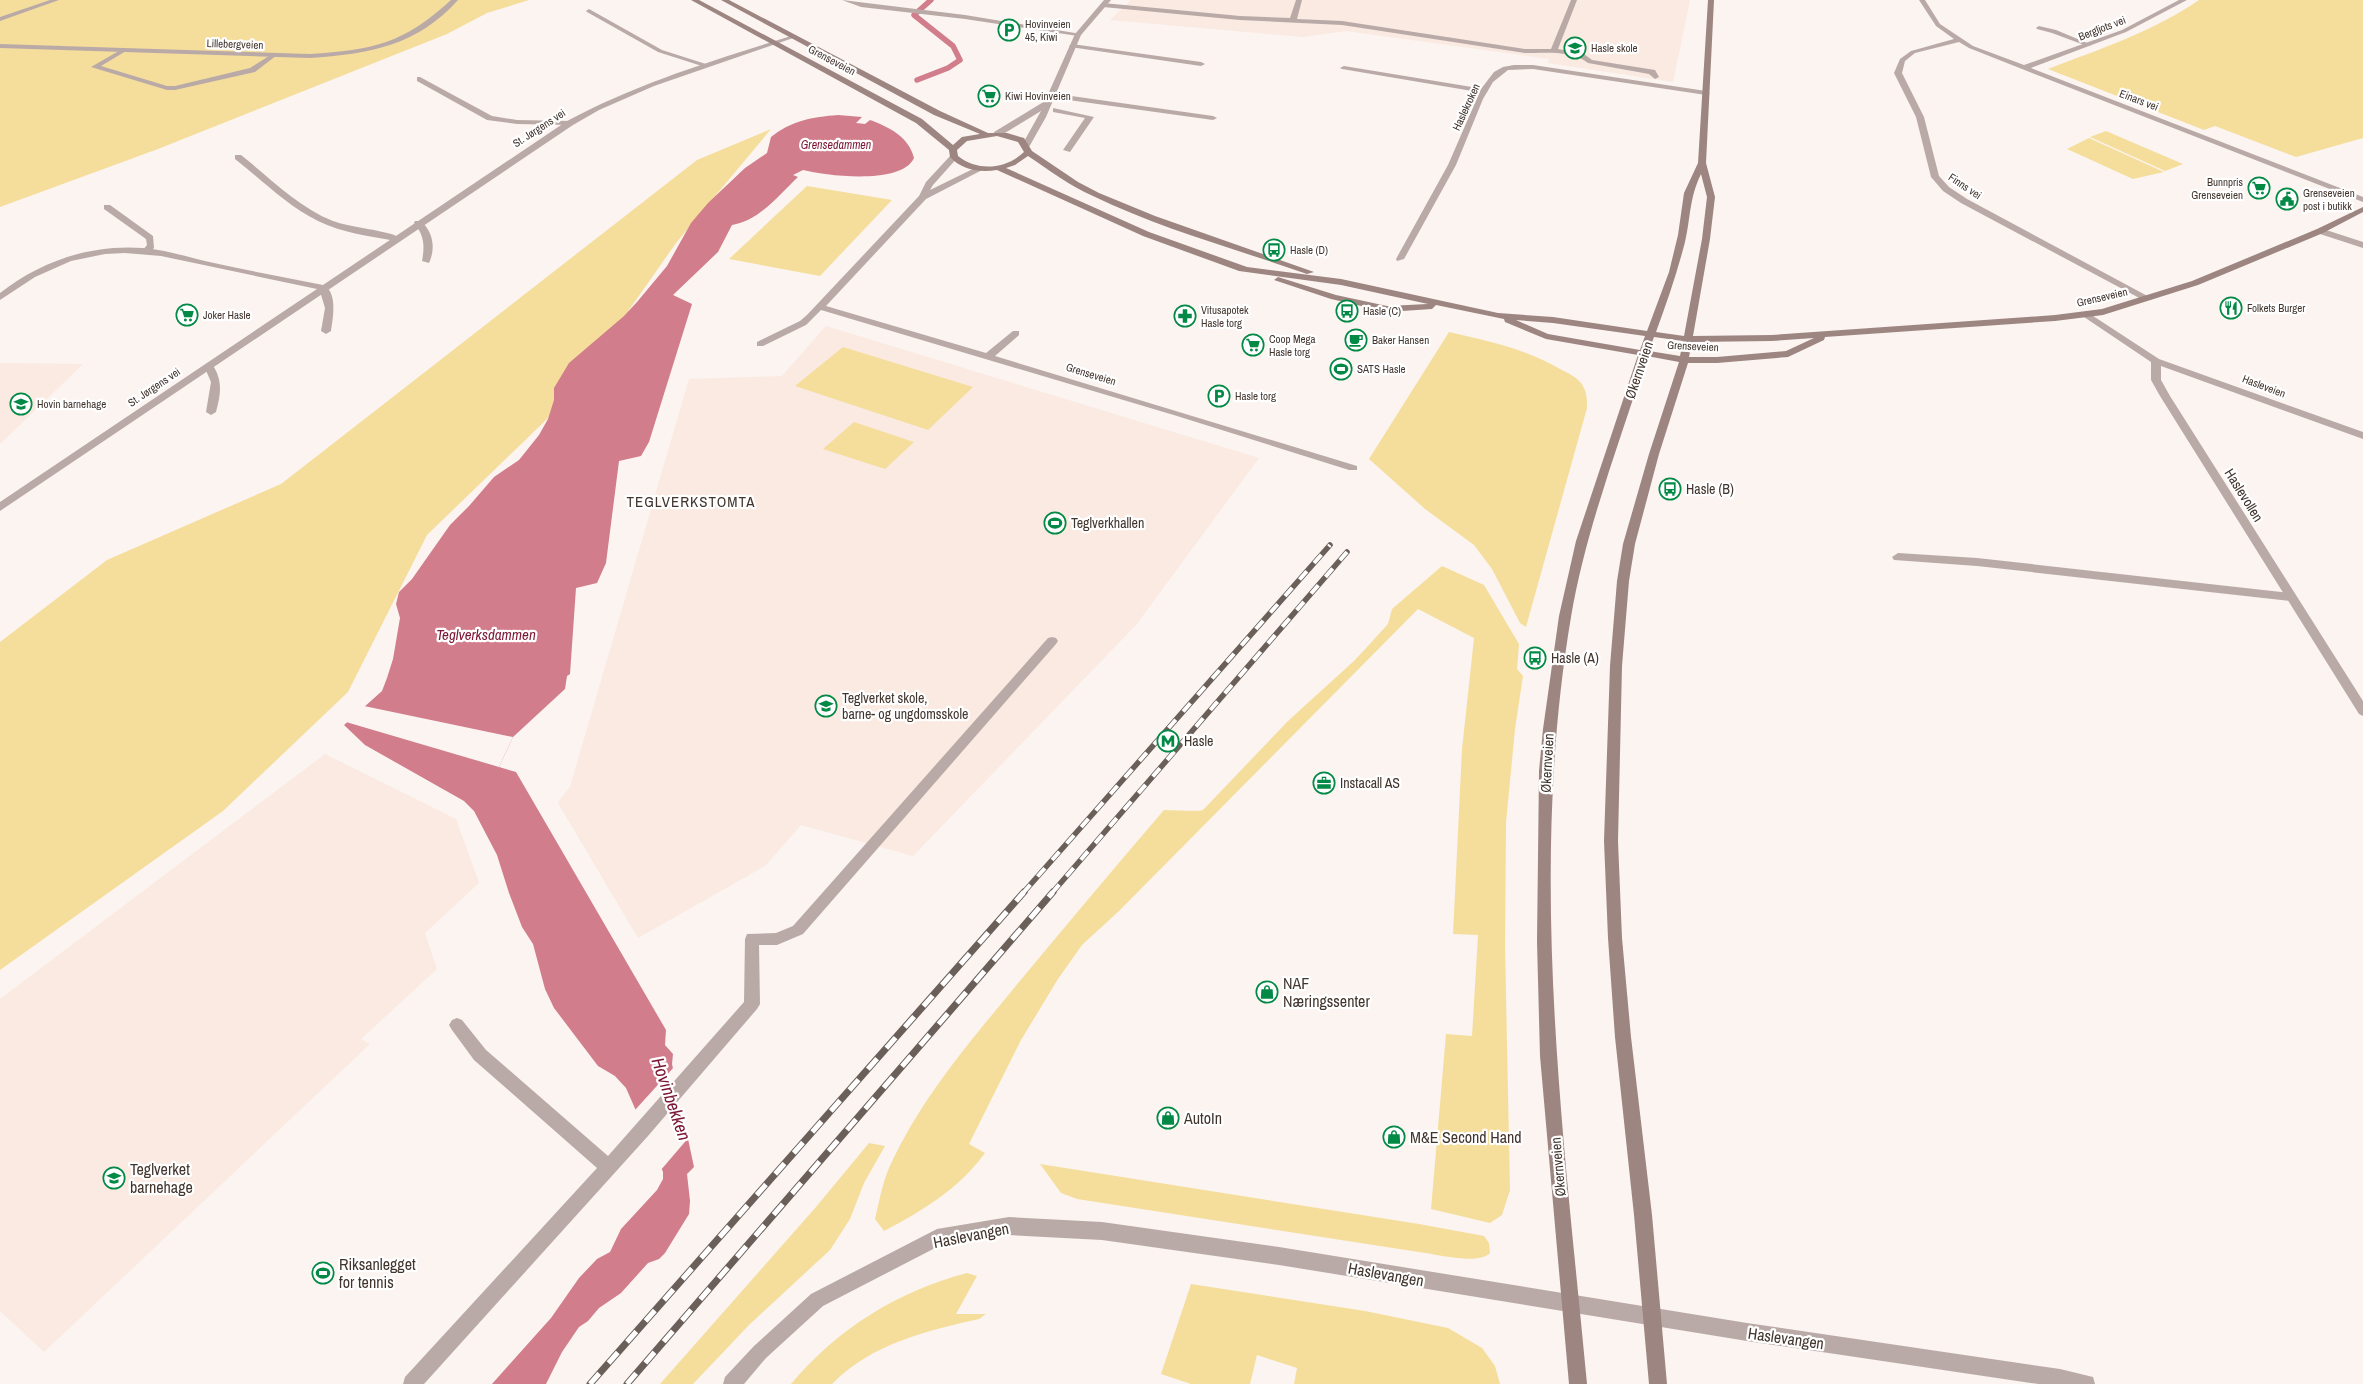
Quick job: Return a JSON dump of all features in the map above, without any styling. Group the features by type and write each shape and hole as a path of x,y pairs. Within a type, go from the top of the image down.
{"main road":[{"name":"Grenseveien","path":"694,0 919,121 954,153 964,165 998,168 1137,230 1242,268 1334,297 1388,309 1447,306"},
{"name":"Grenseveien","path":"724,0 937,113 985,134 1015,137 1075,184 1104,198 1206,237 1341,282"},
{"name":"Økernveien","path":"1658,1384 1623,1036 1616,938 1611,841 1616,666 1620,609 1629,544 1684,360 1712,197 1702,163 1711,0"},
{"path":"954,153 965,139 985,134"},
{"path":"998,168 1018,161 1027,148"},
{"name":"Økernveien","path":"1578,1384 1548,1056 1544,932 1546,780 1549,729 1565,616 1582,541 1643,355 1673,272 1682,235 1688,193 1702,163"},
{"name":"Grenseveien","path":"1242,268 1341,282 1498,316 1553,320 1687,339 1746,340 2087,315 2148,299 2202,280 2320,231 2363,209"},
{"name":"Grenseveien","path":"1498,316 1546,336 1643,355 1684,360 1718,360 1788,354 1828,335"}],"street":[{"path":"0,19 56,0"},
{"name":"Lillebergveien","path":"0,46 310,56 338,54 386,45 409,35 455,0"},
{"path":"845,0 861,5 928,12 1012,28 1078,34"},
{"path":"1142,7 1149,0"},
{"path":"1293,20 1299,0"},
{"path":"1554,51 1574,0"},
{"name":"Einars vei","path":"1922,0 1938,25 1958,40 2024,68 2363,200"},
{"name":"Bergljots vei","path":"2024,68 2141,24 2184,0"},
{"path":"1027,148 1078,34 1105,2 1142,7 1180,8 1293,20 1342,23 1525,51 1554,51 1582,55 1590,62 1652,72 1654,77"},
{"path":"588,11 660,51 705,65"},
{"path":"2039,28 2054,31 2089,44"},
{"name":"St. Jørgens vei","path":"0,507 418,223 570,123 606,102 639,87 793,37"},
{"name":"Finns vei","path":"1958,40 1913,52 1902,60 1898,67 1900,79 1914,102 1920,117 1935,177 1946,189 1964,201 2148,299"},
{"path":"1072,46 1201,64"},
{"path":"124,50 96,67 167,88 252,70 274,55"},
{"name":"Haslekroken","path":"1400,259 1458,153 1484,91 1498,73 1516,66 1706,93"},
{"path":"1344,68 1484,91"},
{"path":"420,79 476,112 497,120 570,123"},
{"path":"997,134 1029,116 1048,99 1213,118"},
{"path":"1056,110 1090,117 1067,150"},
{"path":"760,344 803,323 820,307 923,197 929,184 954,153"},
{"path":"238,157 300,207 322,219 339,226 396,238"},
{"path":"923,197 982,168"},
{"path":"107,207 150,238 151,246 146,251"},
{"path":"418,223 424,228 428,237 426,261"},
{"path":"2320,231 2363,244"},
{"path":"0,297 30,275 69,259 110,250 146,251 323,288 330,308 326,331"},
{"name":"Grenseveien","path":"820,307 990,356 1353,468"},
{"path":"2087,315 2156,361"},
{"path":"990,356 1016,334"},
{"name":"Hasleveien","path":"2156,361 2363,436"},
{"name":"Haslevollen","path":"2156,361 2156,380 2165,396 2363,711"},
{"path":"209,366 214,372 216,389 211,412"},
{"path":"1898,557 1977,562 2290,597"},
{"path":"412,1384 642,1130 752,1004 752,939 777,940 798,930 1052,641"},
{"path":"457,1025 480,1055 608,1167"},
{"name":"Haslevangen","path":"732,1384 760,1352 817,1300 937,1238 1009,1226 1102,1231 1279,1256 1503,1294 1572,1302 1747,1332 2060,1378 2086,1384"}],"shaded area":[{"path":"0,0 529,0 487,13 447,34 158,149 0,207"},
{"name":"Hasle skole","path":"1131,0 1690,0 1673,82 1548,63 1549,59 1346,31 1303,37 1110,20"},
{"path":"2199,0 2363,0 2363,138 2296,157 2215,126 2204,130 2048,69 2107,47 2145,30"},
{"path":"771,129 676,243 629,310 606,362 427,535 348,692 223,811 0,970 0,642 107,560 281,484 697,160"},
{"path":"2106,131 2183,164 2165,171 2090,137"},
{"path":"2089,138 2164,172 2133,179 2067,149"},
{"path":"807,186 892,200 820,276 729,259"},
{"name":"Teglverket skole, barne- og ungdomsskole","path":"826,326 1259,458 1136,625 913,856 801,825 765,866 638,938 558,803 570,787 689,379 782,376"},
{"path":"1449,332 1507,346 1535,356 1574,377 1581,383 1586,392 1587,408 1526,627 1520,623 1492,569 1474,545 1425,509 1369,459"},
{"path":"843,347 973,387 928,430 795,386"},
{"name":"Hovin barnehage","path":"0,363 83,364 0,444"},
{"path":"854,422 914,442 885,469 823,449"},
{"path":"1442,566 1484,585 1519,644 1517,669 1523,676 1515,729 1506,823 1505,946 1510,1190 1502,1215 1490,1223 1431,1209 1446,1034 1472,1036 1478,935 1453,934 1462,749 1474,638 1418,609 1119,911 1082,945 1058,979 1021,1040 969,1144 985,1153 964,1178 952,1188 926,1207 884,1231 875,1219 883,1187 889,1168 916,1117 965,1048 1073,917 1164,810 1203,810 1288,721 1355,660 1388,624 1392,609"},
{"name":"Teglverket barnehage","path":"325,754 456,819 479,883 425,933 437,969 361,1039 370,1044 44,1352 0,1311 0,999"},
{"path":"869,1143 885,1146 864,1183 850,1219 830,1250 749,1325 693,1384 660,1384 816,1207"},
{"path":"1040,1164 1484,1236 1489,1243 1490,1253 1484,1257 1468,1259 1449,1257 1077,1199 1061,1193"},
{"path":"967,1273 977,1276 956,1314 986,1314 979,1319 919,1334 900,1341 864,1359 847,1370 832,1384 791,1384 828,1346 870,1315 917,1290"},
{"path":"1191,1284 1365,1311 1448,1328 1482,1348 1495,1366 1500,1384 1294,1384 1297,1368 1257,1355 1250,1384 1191,1384 1161,1374"}],"water":[{"path":"838,115 862,117 856,123 865,124 870,120 884,126 908,144 914,158 907,167 880,175 846,176 803,170 793,175 798,177 760,213 742,223 732,225 718,252 673,295 692,304 649,442 641,456 619,461 606,563 597,583 576,588 570,674 567,676 565,689 513,737 499,767 516,772 666,1030 665,1045 673,1054 672,1064 694,1167 687,1174 690,1201 689,1214 665,1253 659,1259 648,1263 621,1293 599,1308 588,1321 579,1327 562,1352 546,1384 492,1384 551,1318 579,1278 597,1259 610,1252 621,1229 657,1190 663,1179 663,1172 626,1088 615,1076 598,1066 554,1008 545,989 533,944 522,927 497,855 474,811 464,801 365,745 344,725 382,691 393,659 400,618 396,604 399,592 412,579 450,525 494,477 519,460 539,435 548,419 554,400 554,388 569,363 624,316 637,302 667,266 691,223 708,203 745,168 767,153 771,137 786,127 802,121"}],"pier":[{"path":"364,706 513,737 499,767 346,722"},
{"path":"674,1067 690,1136 660,1171 635,1110"}],"waterway":[{"name":"Hovinbekken","path":"917,80 948,68 960,60 953,46 914,15 931,0"}],"railway":[{"path":"1023,893 1330,545"},
{"path":"1052,893 1347,552"},
{"path":"590,1384 1024,892"},
{"path":"627,1384 1053,892"}],"place":[{"name":"Hovinveien 45, Kiwi","path":"1009,30"},
{"name":"Hasle skole","path":"1575,48"},
{"name":"Kiwi Hovinveien","path":"989,96"},
{"name":"Bunnpris Grenseveien","path":"2259,188"},
{"name":"Grenseveien post i butikk","path":"2287,199"},
{"name":"Hasle (D)","path":"1274,250"},
{"name":"Folkets Burger","path":"2231,308"},
{"name":"Hasle (C)","path":"1347,311"},
{"name":"Joker Hasle","path":"187,315"},
{"name":"Vitusapotek Hasle torg","path":"1185,316"},
{"name":"Baker Hansen","path":"1356,340"},
{"name":"Coop Mega Hasle torg","path":"1253,345"},
{"name":"SATS Hasle","path":"1341,369"},
{"name":"Hasle torg","path":"1219,396"},
{"name":"Hovin barnehage","path":"21,404"},
{"name":"Hasle (B)","path":"1670,489"},
{"name":"Teglverkhallen","path":"1055,523"},
{"name":"Hasle (A)","path":"1535,658"},
{"name":"Teglverket skole, barne- og ungdomsskole","path":"826,706"},
{"name":"Hasle","path":"1168,741"},
{"name":"Instacall AS","path":"1324,783"},
{"name":"NAF Næringssenter","path":"1267,992"},
{"name":"AutoIn","path":"1168,1118"},
{"name":"M&E Second Hand","path":"1394,1137"},
{"name":"Teglverket barnehage","path":"114,1178"},
{"name":"Riksanlegget for tennis","path":"323,1273"}],"district":[{"name":"TEGLVERKSTOMTA","path":"691,502"}],"water label":[{"name":"Grensedammen","path":"836,145"},
{"name":"Teglverksdammen","path":"486,635"}]}
